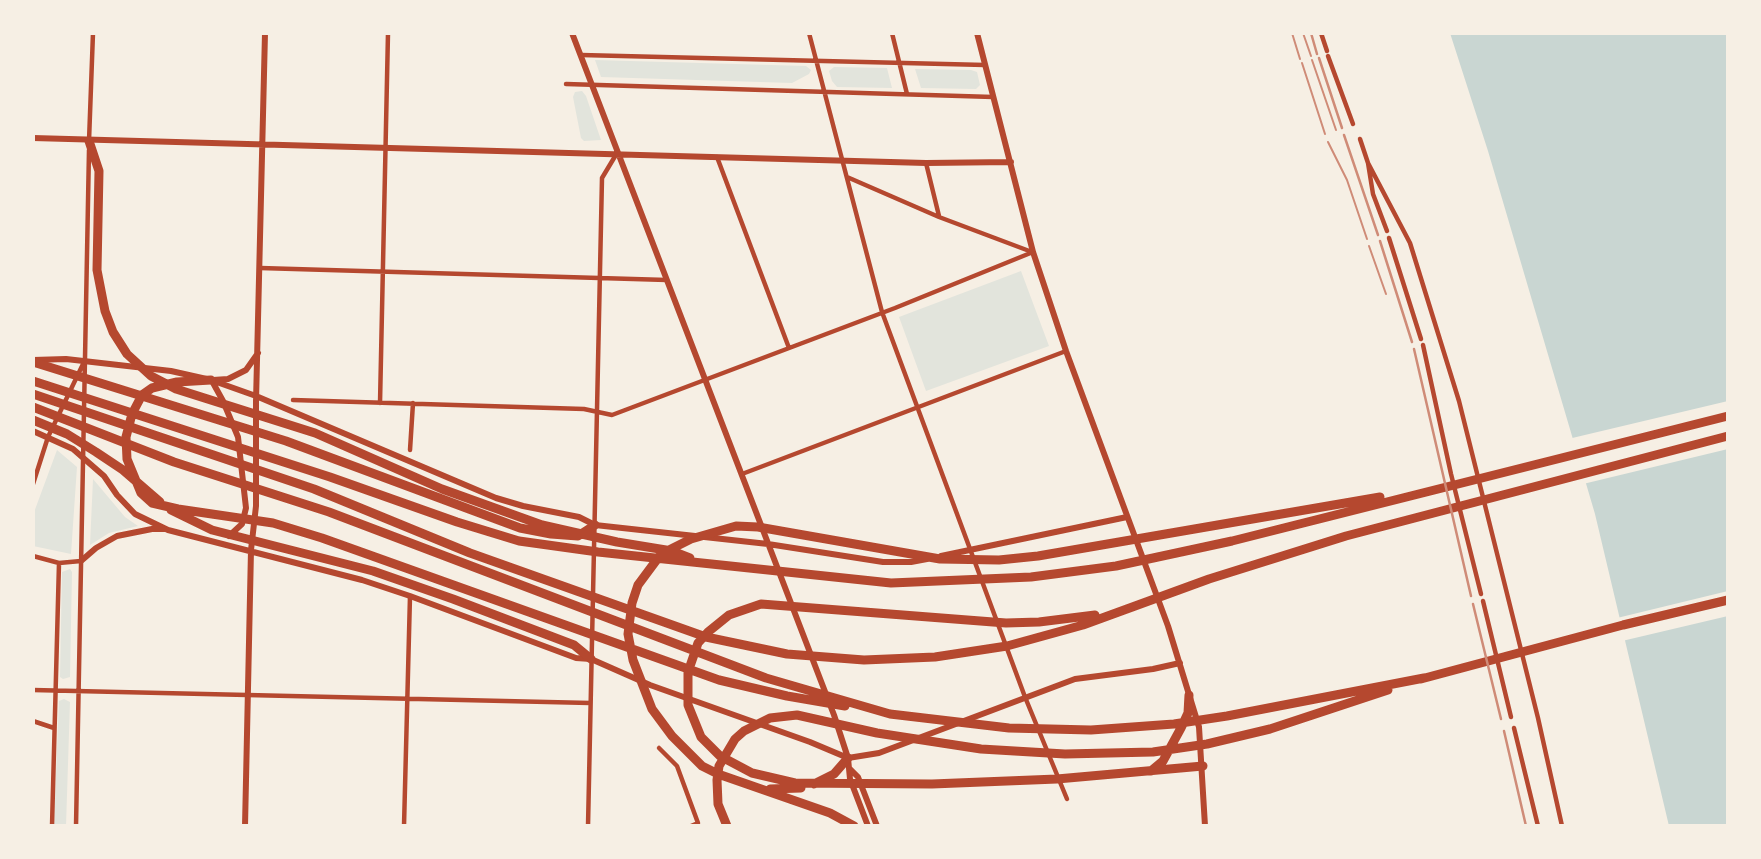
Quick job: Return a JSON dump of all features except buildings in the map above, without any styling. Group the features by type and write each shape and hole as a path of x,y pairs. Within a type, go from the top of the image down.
{"highway":[{"path":"89,141 99,172 97,239 100,288 113,332 127,354 151,376 176,389 315,433 443,489 542,525 672,551 702,562"},
{"path":"33,361 328,456 520,528 578,536 595,525"},
{"path":"211,380 177,382 152,388 142,395 137,405 126,437 127,459 141,494 152,503 273,523 323,538 719,680 787,696 890,714 1009,728 1091,730 1174,724 1227,716 1424,678"},
{"path":"33,381 519,541 891,583 1031,578 1116,566 1231,541 1728,416"},
{"path":"33,394 314,489 470,553 706,637 821,658 899,660 1007,646 1083,625 1209,579 1346,536 1728,436"},
{"path":"33,407 174,462 329,512 765,678 890,714"},
{"path":"33,420 68,434 123,470 168,509 212,530 373,571 574,645 591,659"},
{"path":"853,826 830,813 758,789 702,766 652,709 634,660 628,634 632,603 638,585 661,554 691,539 736,526 758,527 940,559 999,560 1038,556 1458,484"},
{"path":"727,826 718,804 716,780 719,765 727,750 744,731 770,718 796,715 877,733 981,749 1065,754 1153,752 1207,744 1270,729 1424,678 1728,600"},
{"path":"1121,610 1076,619 1006,623 761,604 729,615 698,643 688,672 688,705 701,737 720,756 752,773 795,783 932,784 1057,779 1203,766"},
{"path":"1150,772 1163,761 1177,737 1188,713 1189,695"},
{"path":"758,789 808,787 834,774 848,758"}],"street":[{"path":"76,826 93,33"},
{"path":"245,826 251,550 256,506 265,33"},
{"path":"380,403 388,33"},
{"path":"572,33 834,715 848,758 850,779 868,826"},
{"path":"809,33 883,312 1025,697 1067,799"},
{"path":"892,33 907,94"},
{"path":"977,33 1033,252 1066,351 1180,663 1199,727 1205,826"},
{"path":"1321,33 1353,124"},
{"path":"580,55 985,65"},
{"path":"566,85 993,97"},
{"path":"33,138 926,163 1011,162"},
{"path":"1360,139 1387,231"},
{"path":"588,825 602,178 617,153"},
{"path":"716,156 789,348"},
{"path":"926,163 939,217"},
{"path":"1368,163 1410,243 1459,401 1535,705 1562,826"},
{"path":"847,177 939,217 1033,252"},
{"path":"1389,238 1422,342 1481,594"},
{"path":"293,400 584,408 612,415 1033,252"},
{"path":"260,268 667,280"},
{"path":"741,474 1066,351"},
{"path":"211,380 228,379 246,370 258,354"},
{"path":"33,361 85,361 171,371 211,380 256,396 496,498 579,517 595,525 768,544 883,562 911,562 1127,517"},
{"path":"33,484 48,437 85,361"},
{"path":"211,380 238,437 246,508 242,524 235,532 225,540 213,541"},
{"path":"410,450 413,404"},
{"path":"33,431 73,449 104,476 135,514 168,530"},
{"path":"33,556 59,563 81,561 96,548 117,536 152,529 168,530 251,550 410,596 576,658 591,659 650,685 848,758 879,753 1075,679 1180,663"},
{"path":"51,826 59,563"},
{"path":"404,826 410,596"},
{"path":"1483,601 1511,717"},
{"path":"33,690 590,703"},
{"path":"33,721 54,728"},
{"path":"1514,728 1538,826"},
{"path":"659,748 677,766 698,823 691,826"},
{"path":"850,769 858,777 877,826"}],"shaded area":[{"path":"1450,33 1728,33 1728,826 1669,826 1595,514 1488,151"},
{"path":"595,60 806,66 811,70 809,74 792,83 601,77"},
{"path":"834,67 887,68 892,88 837,87 829,71"},
{"path":"915,69 971,70 977,72 980,85 976,89 921,88"},
{"path":"582,91 601,140 584,141 581,138 573,97 575,92"},
{"path":"1021,271 1049,346 926,391 899,317"},
{"path":"57,450 77,467 71,554 33,546 33,515"},
{"path":"93,479 125,517 138,526 109,533 90,545"},
{"path":"70,569 70,677 63,679 60,677 62,572"},
{"path":"64,699 70,702 66,826 54,826 59,701"}],"pier":[{"path":"1728,401 1728,449 1583,484 1568,439"},
{"path":"1728,591 1728,616 1622,641 1617,618"}],"tram line":[{"path":"1292,33 1300,59"},
{"path":"1303,33 1311,56"},
{"path":"1312,60 1336,130"},
{"path":"1302,63 1325,134"},
{"path":"1328,142 1347,180 1367,239"},
{"path":"1369,246 1386,294"}],"railway":[{"path":"1311,33 1317,54"},
{"path":"1319,58 1342,128"},
{"path":"1344,135 1378,235"},
{"path":"1380,241 1412,342"},
{"path":"1414,349 1471,596"},
{"path":"1473,604 1501,719"},
{"path":"1504,731 1526,826"}]}
